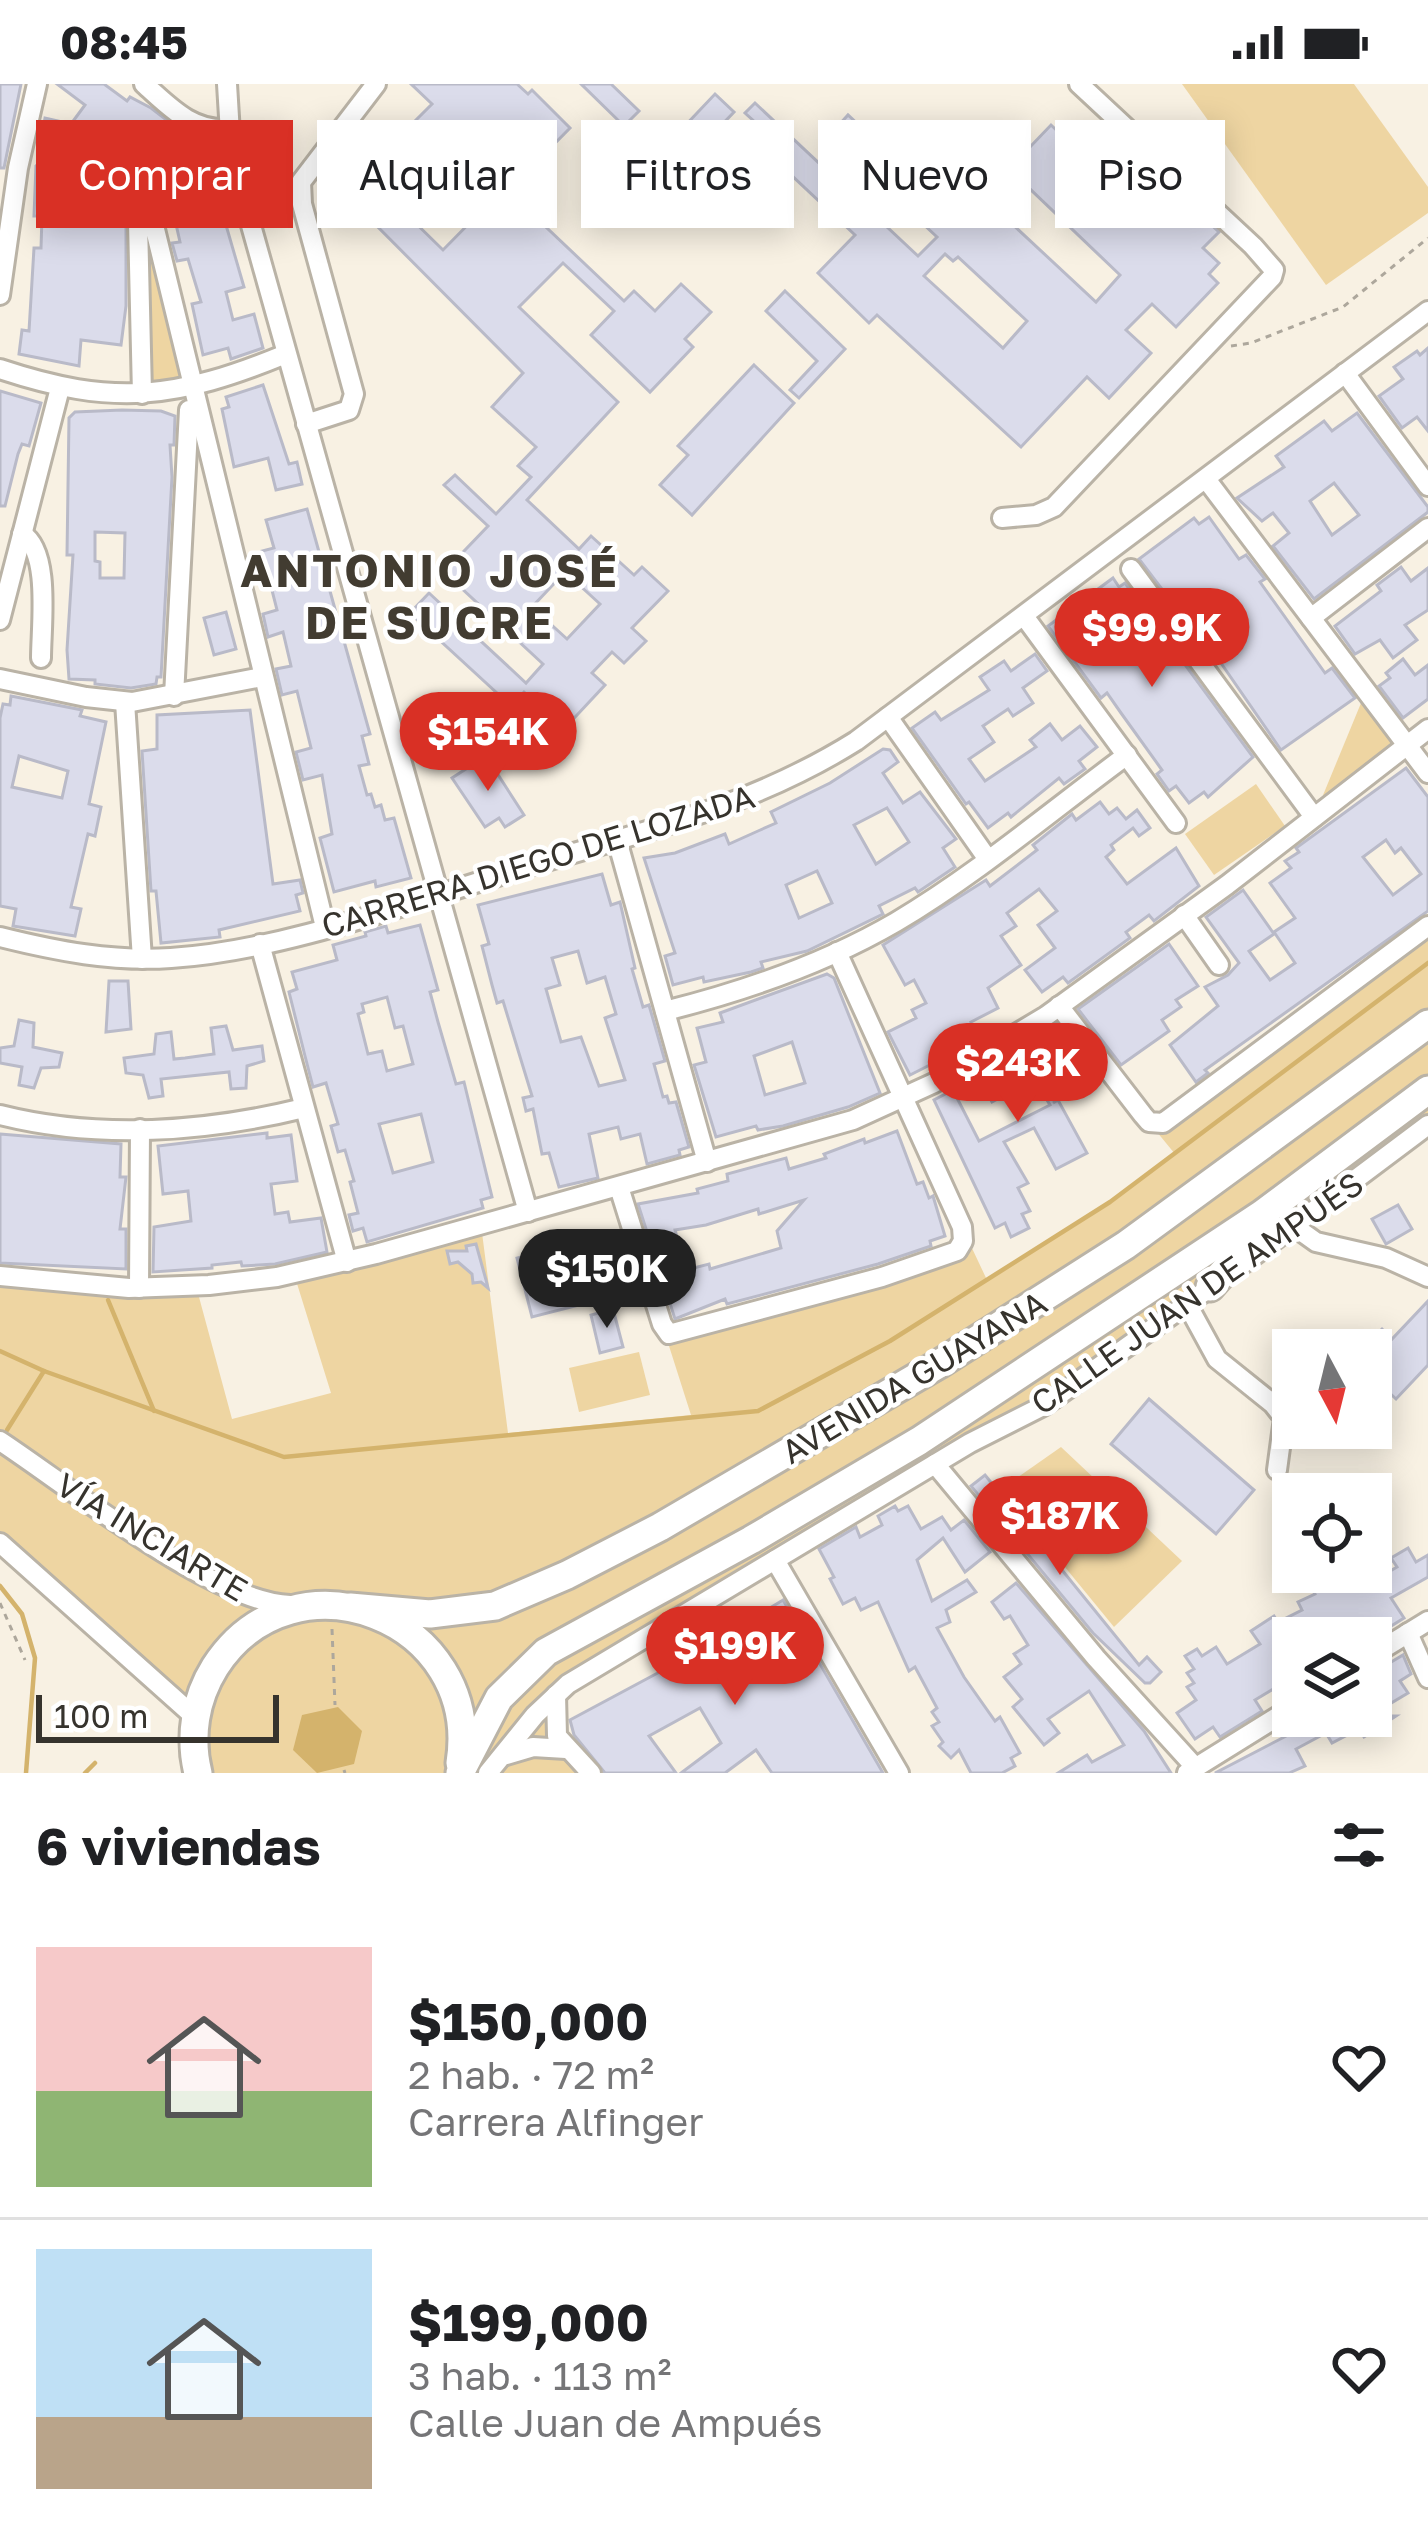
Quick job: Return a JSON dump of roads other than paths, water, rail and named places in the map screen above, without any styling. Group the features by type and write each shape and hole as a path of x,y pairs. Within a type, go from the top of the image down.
{"highway":[{"name":"AVENIDA GUAYANA","path":"332,1606 430,1614 495,1606 567,1576 920,1375 1108,1257 1428,1024"},
{"name":"AVENIDA GUAYANA","path":"459,1773 499,1698 546,1652 752,1540 919,1441 1294,1192 1428,1090"},
{"path":"1210,1287 1294,1192"},
{"path":"174,1773 210,1675 232,1645 261,1623 332,1606 401,1627 440,1665 460,1715 459,1773"},
{"path":"195,1722 198,1773"}],"street":[{"path":"0,295 17,174 37,84"},
{"path":"144,84 189,120"},
{"path":"227,84 229,120"},
{"path":"306,424 349,410 354,394 302,204 301,182 376,84"},
{"path":"1002,518 1054,507 1272,277 1271,263 1078,84"},
{"path":"142,394 138,222 146,214 152,218 325,927"},
{"path":"251,228 528,1212"},
{"name":"CARRERA DIEGO DE LOZADA","path":"0,937 78,954 142,959 199,956 437,895 699,816 781,784 836,754 888,717 1428,311"},
{"path":"0,369 60,388 142,394 190,387 286,354"},
{"path":"1345,374 1428,486"},
{"path":"174,696 190,387"},
{"path":"0,620 60,388"},
{"path":"1206,479 1428,773"},
{"path":"1311,618 1428,528"},
{"path":"22,534 32,540 40,560 40,658"},
{"path":"1131,569 1314,817"},
{"path":"1024,616 1176,823"},
{"path":"0,679 125,702 262,677"},
{"path":"125,702 142,959"},
{"path":"888,717 986,858"},
{"path":"0,1276 102,1288 244,1281 347,1262 834,1127 978,1059 1059,1006 1428,729"},
{"path":"664,1011 744,989 837,952 898,921 1127,754"},
{"path":"617,840 707,1162"},
{"path":"1184,915 1219,965"},
{"path":"1059,1006 1143,1115 1156,1124 1172,1120 1428,926"},
{"path":"260,944 347,1262"},
{"path":"619,1187 669,1334 957,1251 963,1240 962,1227 837,952"},
{"path":"0,1115 140,1130 220,1124 304,1108"},
{"name":"CALLE JUAN DE AMPUÉS","path":"488,1773 535,1715 592,1668 1072,1388 1428,1125"},
{"path":"139,1288 140,1130"},
{"path":"1295,1227 1316,1242 1386,1258 1428,1277"},
{"path":"1187,1304 1217,1359 1284,1418 1276,1470"},
{"name":"VÍA INCIARTE","path":"0,1441 232,1592 273,1605 332,1606"},
{"path":"935,1464 1191,1770 1272,1720"},
{"path":"0,1543 195,1722"},
{"path":"775,1560 898,1773"},
{"path":"1392,1643 1428,1621"},
{"path":"1408,1633 1428,1678"},
{"path":"556,1695 555,1727 566,1749 591,1773"},
{"path":"505,1756 533,1747 566,1749"}],"waterway":[{"path":"0,1351 284,1457 758,1411 890,1341 1110,1202 1428,963"},
{"path":"108,1300 154,1411"},
{"path":"7,1430 44,1371"},
{"path":"0,1586 22,1614 35,1658 26,1773"},
{"path":"85,1773 95,1763"}],"district":[{"name":"ANTONIO JOSÉ DE SUCRE","path":"430,597"}]}
